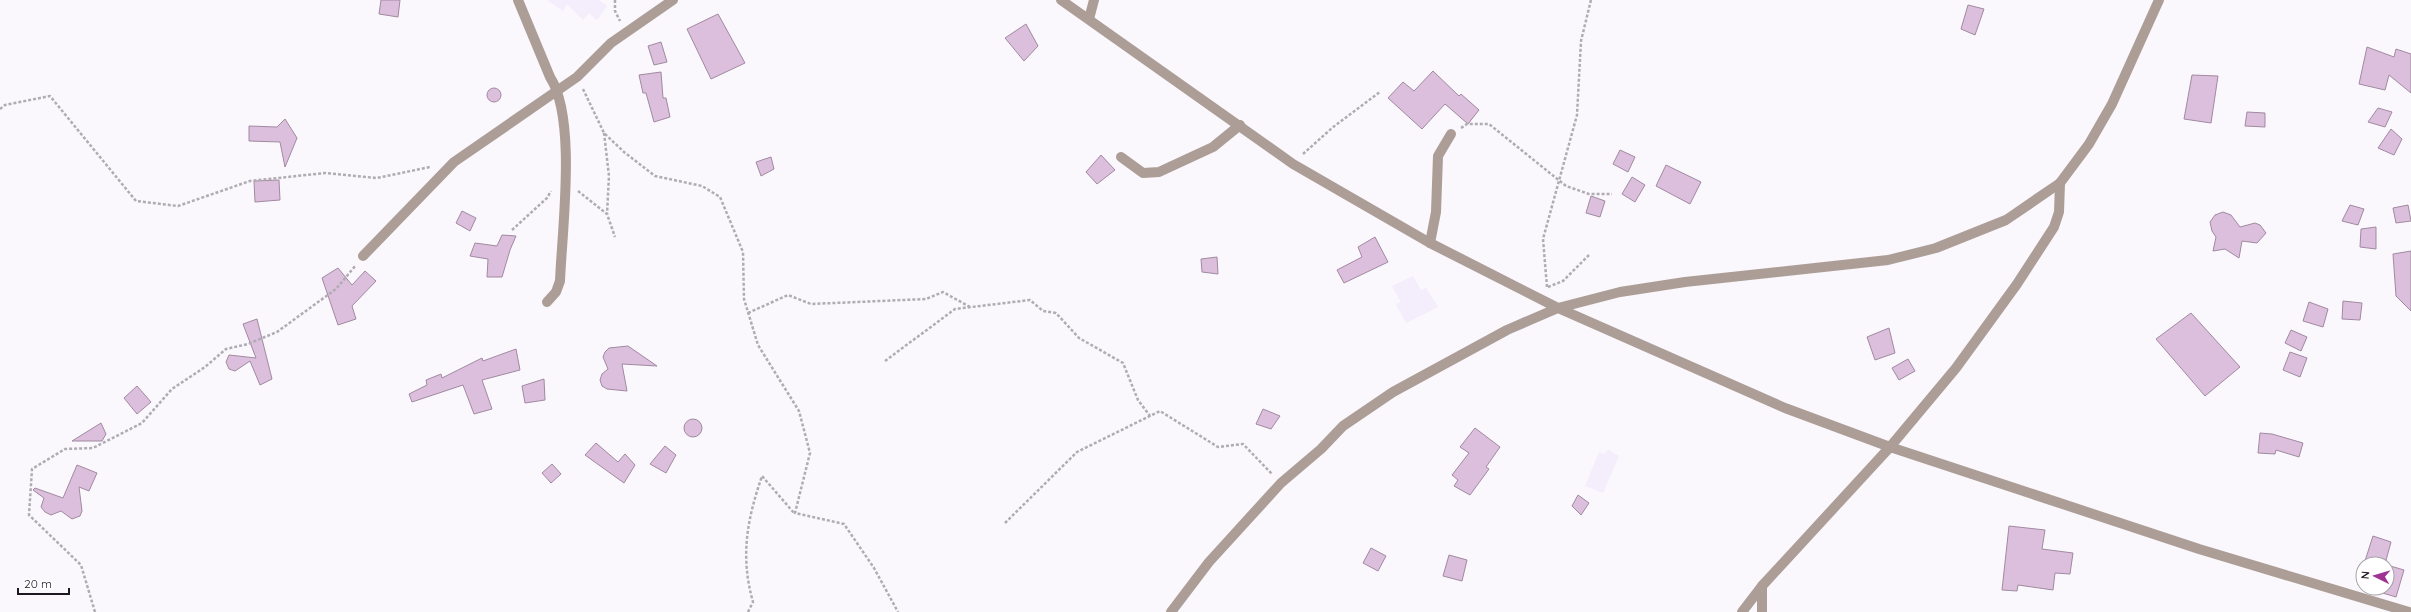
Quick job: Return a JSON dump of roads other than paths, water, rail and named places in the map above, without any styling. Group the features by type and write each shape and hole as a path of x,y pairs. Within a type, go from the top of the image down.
{"street":[{"path":"518,0 550,77 558,88 565,135 565,180 560,281 556,292 547,302"},
{"path":"363,256 454,162 558,88 577,77 611,43 673,0"},
{"path":"1061,0 1240,125 1293,164 1430,243 1542,298 1558,308 1785,408 1890,447 2199,550 2409,612"},
{"path":"1089,19 1094,0"},
{"path":"1171,612 1209,562 1281,483 1321,449 1343,426 1393,392 1507,330 1558,308 1620,292 1685,282 1888,260 1936,248 2006,220 2060,183 2089,144 2112,104 2159,0"},
{"path":"1121,157 1143,173 1159,172 1213,147 1240,125"},
{"path":"1430,243 1436,212 1438,156 1451,134"},
{"path":"1742,612 1762,586 1890,447 1956,368 2044,244 2054,227 2059,212 2060,183"},
{"path":"1762,586 1762,612"}]}
